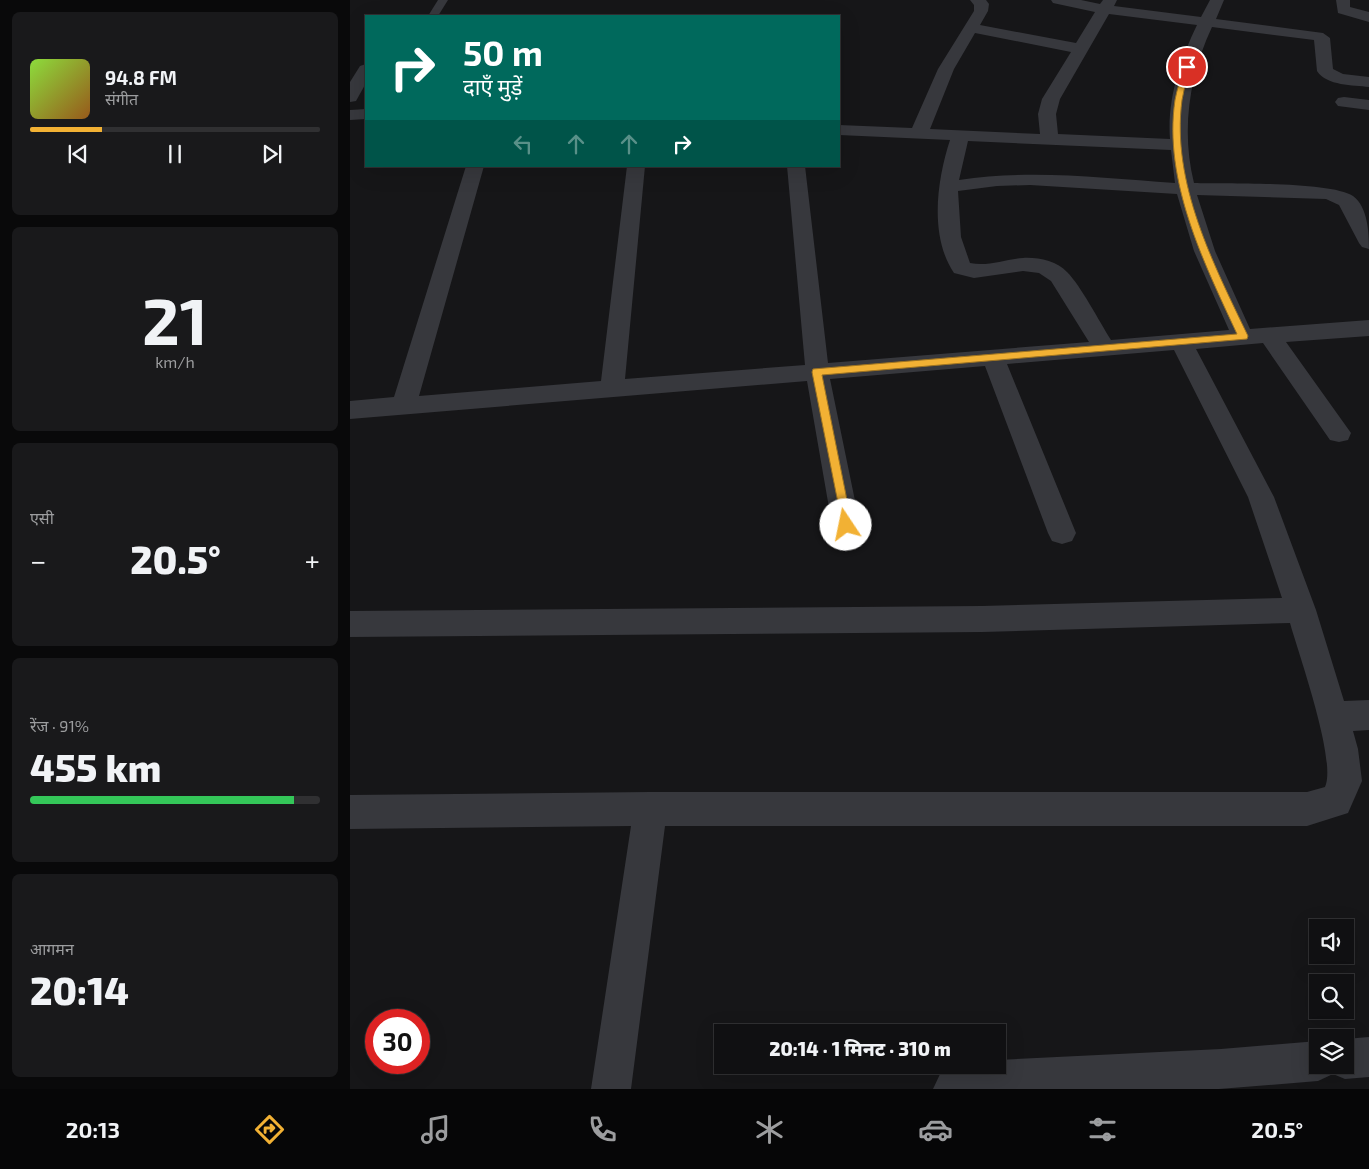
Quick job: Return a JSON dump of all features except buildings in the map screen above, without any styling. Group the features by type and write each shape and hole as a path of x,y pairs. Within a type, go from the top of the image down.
{"street":[{"path":"918,135 946,69 981,10 982,4 977,0"},
{"path":"1058,0 1107,4 1205,22 1317,36 1322,38 1325,71 1340,78 1369,82"},
{"path":"1217,0 1205,22 1187,67 1178,101 1177,145 1186,189 1202,249 1243,336"},
{"path":"1343,0 1343,10 1369,17"},
{"path":"1050,140 1047,114 1051,99 1107,4"},
{"path":"971,28 1081,49"},
{"path":"350,97 365,71"},
{"path":"1344,102 1369,105"},
{"path":"350,115 365,114"},
{"path":"840,130 960,137 1177,145"},
{"path":"960,137 949,175 949,217 957,259 962,268 970,271 984,271 1026,263 1051,269 1059,276 1104,348"},
{"path":"404,406 475,167"},
{"path":"612,388 636,167"},
{"path":"796,167 817,372 846,525"},
{"path":"949,187 997,180 1030,178 1186,189 1318,192 1341,196 1347,201 1369,243"},
{"path":"350,410 1243,336 1369,328"},
{"path":"1269,335 1338,433"},
{"path":"350,812 650,809 1307,809 1336,801 1345,781 1342,749 1301,610 1261,497 1181,342"},
{"path":"993,358 1062,533"},
{"path":"352,628 982,619 1301,610"},
{"path":"1333,717 1369,715"},
{"path":"612,1089 650,809"},
{"path":"1354,1058 1369,1056"},
{"path":"953,1089 954,1086 995,1080 1221,1069 1309,1062"}],"lane":[{"path":"434,15 443,0"}],"route":[{"path":"846,525 817,372 1243,336 1202,249 1190,208 1177,145 1178,101 1187,67"}]}
